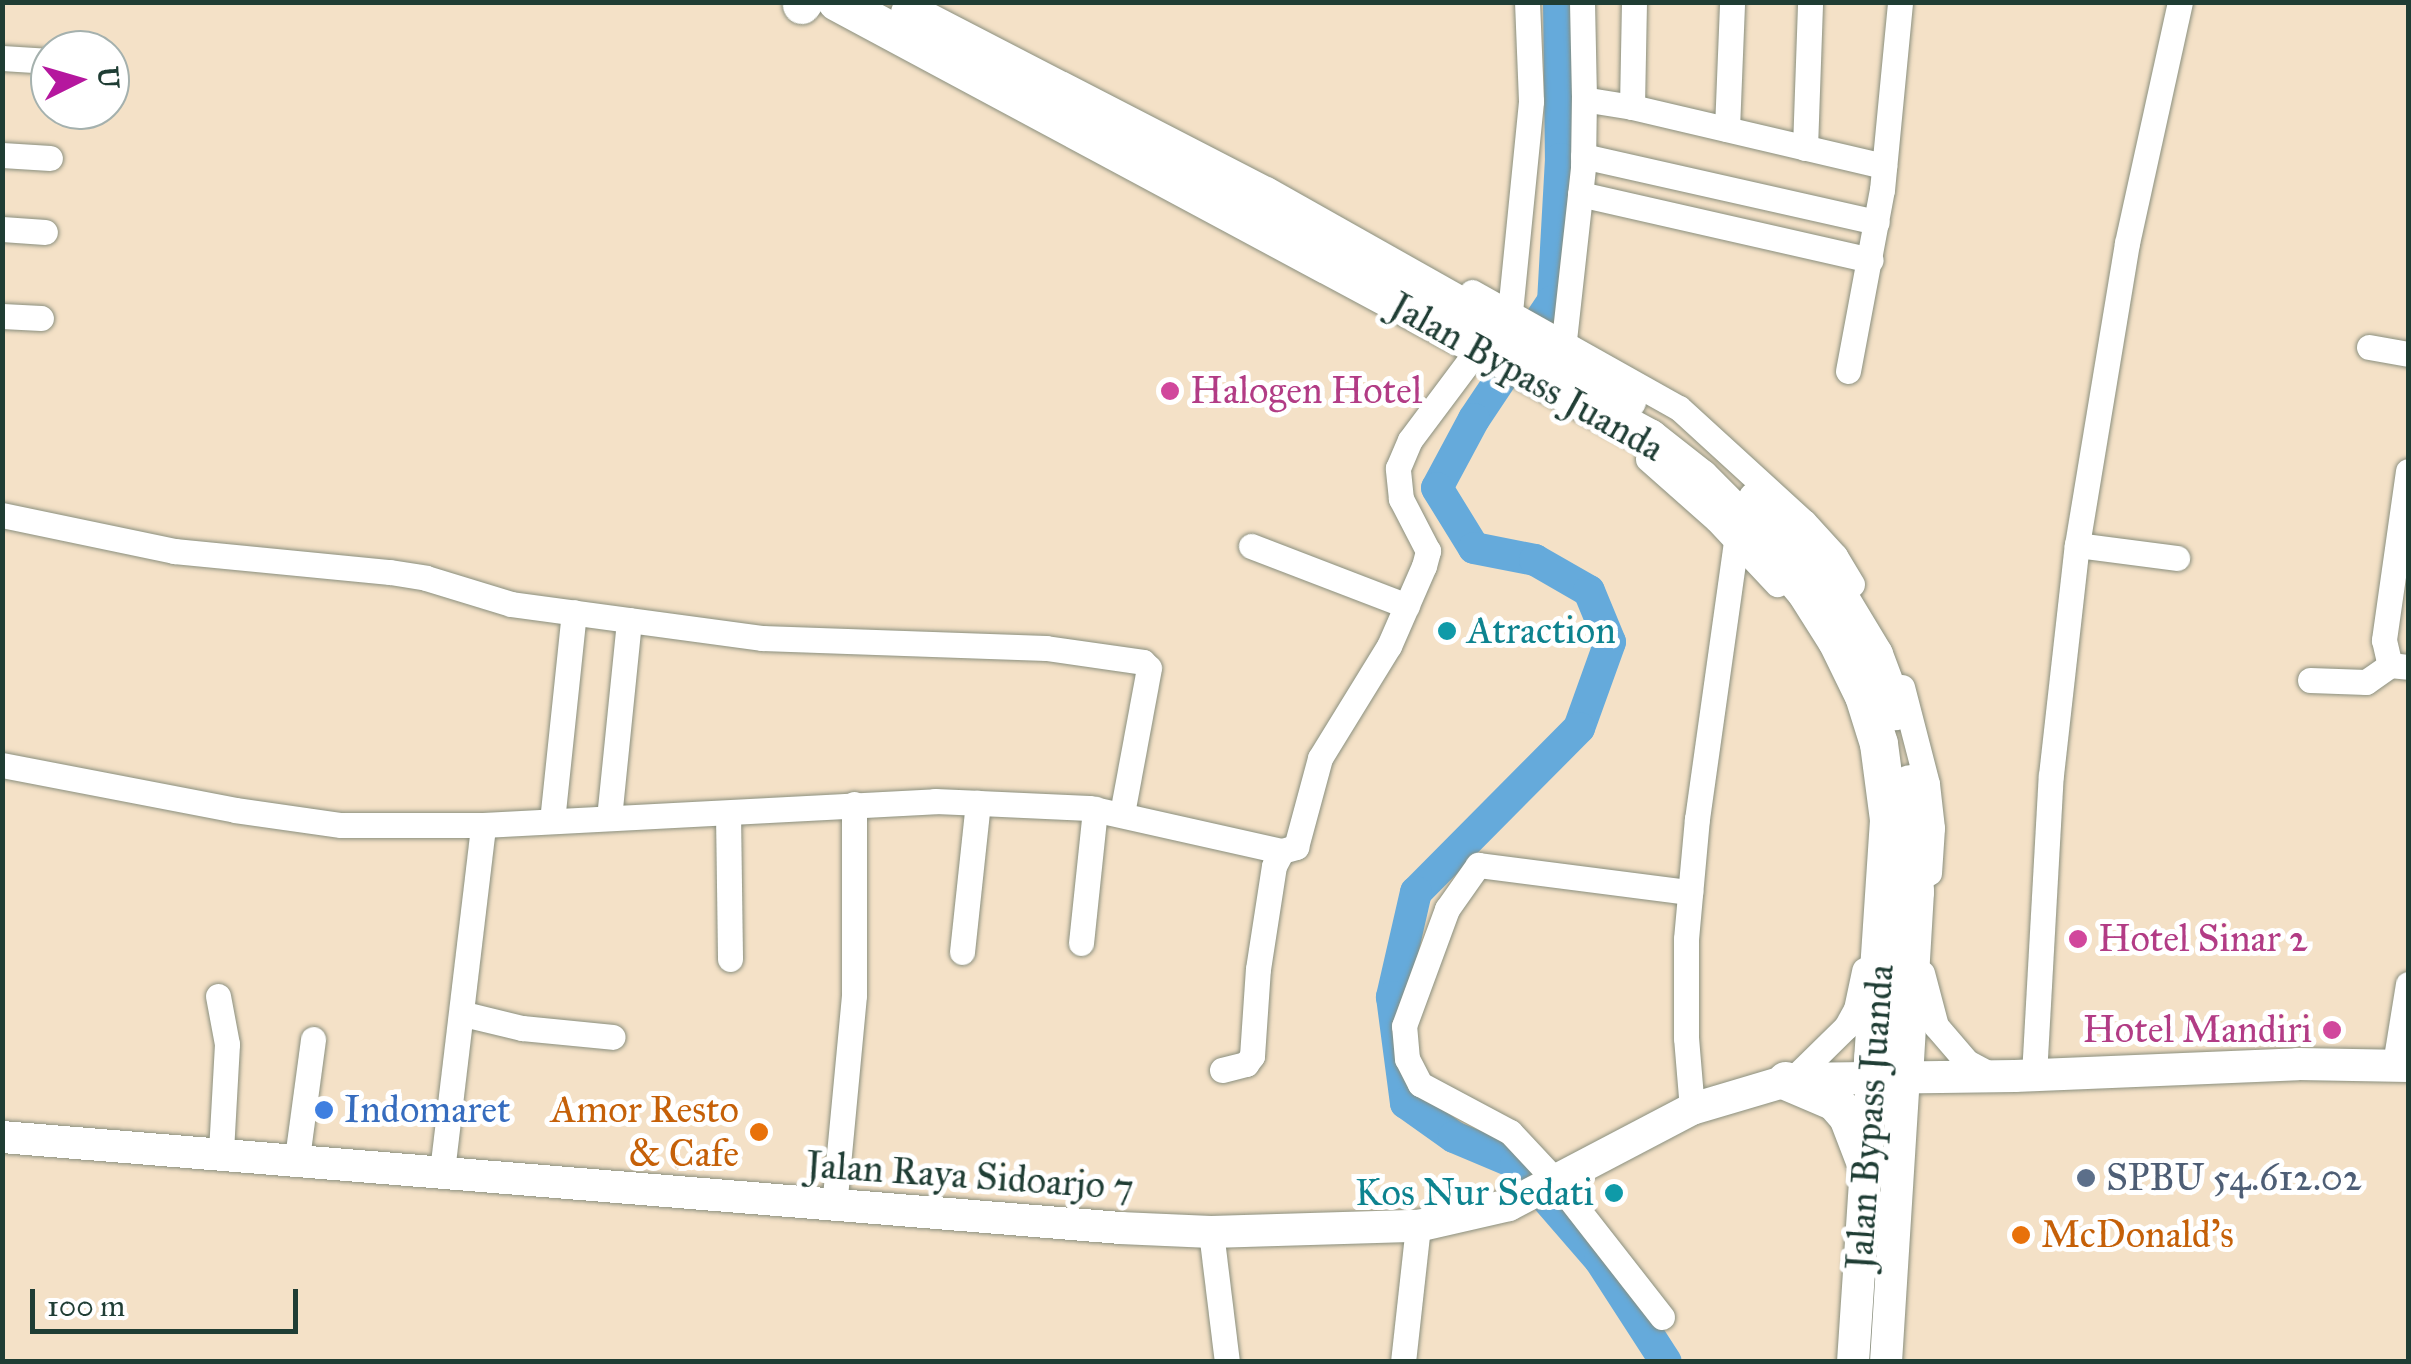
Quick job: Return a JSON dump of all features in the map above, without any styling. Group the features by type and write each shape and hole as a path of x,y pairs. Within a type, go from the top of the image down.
{"highway":[{"name":"Jalan Bypass Juanda","path":"890,2 986,68 1515,352 1672,427 1768,508 1836,574 1891,698 1904,744 1923,853 1888,1077"},
{"name":"Jalan Bypass Juanda","path":"810,3 986,68"},
{"name":"Jalan Bypass Juanda","path":"1515,352 1649,438 1700,478 1745,540 1806,592 1837,641 1864,696 1878,744 1890,820 1888,1077"},
{"path":"1789,1080 1836,1102 1856,1132 1868,1170"}],"main road":[{"name":"Jalan Raya Sidoarjo 7","path":"2,1137 296,1158 834,1206 1211,1232 1418,1226 1487,1213 1692,1110 1789,1080 2402,1065"},
{"name":"Jalan Bypass Juanda","path":"1852,1362 1868,1170 1888,1077"},
{"name":"Jalan Bypass Juanda","path":"1886,1362 1888,1077"}],"street":[{"path":"923,2 986,68"},
{"path":"1515,352 1531,101 1527,2"},
{"path":"2,765 329,824 483,825 854,804 978,802 1095,809 1282,850 1296,847 1320,758 1389,646 1428,551 1401,499 1398,468 1410,440 1515,352 1580,194 1582,2"},
{"path":"1632,107 1634,2"},
{"path":"1727,129 1732,2"},
{"path":"1805,148 1810,2"},
{"path":"1848,371 1877,222 1900,2"},
{"path":"2034,1076 2051,775 2077,545 2127,243 2180,2"},
{"path":"2,58 30,60"},
{"path":"1584,94 1589,100 1884,166"},
{"path":"2,155 50,158"},
{"path":"1583,156 1877,222"},
{"path":"1580,194 1871,260"},
{"path":"2,229 46,232"},
{"path":"2,316 41,318"},
{"path":"2370,347 2408,354"},
{"path":"2310,680 2366,682 2399,666 2384,640 2408,471"},
{"path":"2,515 174,551 426,578 511,604 762,638 1046,648 1143,662 1149,668 1122,813"},
{"path":"1692,1110 1686,1038 1690,892 1745,540"},
{"path":"1745,540 1800,611 1837,676 1858,728 1871,796 1862,991 1846,1027 1789,1080"},
{"path":"2077,545 2177,558"},
{"path":"1251,546 1407,606"},
{"path":"552,821 574,612"},
{"path":"609,818 629,620"},
{"path":"962,952 978,802"},
{"path":"834,1206 853,1011 854,804"},
{"path":"1081,943 1095,809"},
{"path":"728,813 730,959"},
{"path":"442,1171 464,1014 483,825"},
{"path":"1222,1070 1246,1064 1252,1056 1258,969 1274,866 1282,850"},
{"path":"1923,853 1922,959 1930,1012 1936,1026 1967,1062 1995,1077"},
{"path":"1662,1317 1552,1180 1499,1124 1420,1084 1407,1059 1404,1026 1447,909 1478,865 1690,892"},
{"path":"2402,1065 2408,984"},
{"path":"218,996 227,1044 221,1152"},
{"path":"464,1014 522,1028 614,1037"},
{"path":"296,1158 313,1039"},
{"path":"1403,1362 1418,1226"},
{"path":"1211,1232 1228,1362"}],"waterway":[{"path":"1559,2 1561,159 1553,301 1474,419 1437,488 1474,548 1535,560 1589,591 1610,642 1579,728 1416,892 1392,997 1406,1103 1454,1137 1516,1163 1600,1260 1666,1362"}],"place":[{"name":"Halogen Hotel","path":"1170,391"},
{"name":"Atraction","path":"1447,631"},
{"name":"Hotel Sinar 2","path":"2078,939"},
{"name":"Hotel Mandiri","path":"2332,1030"},
{"name":"Indomaret","path":"324,1110"},
{"name":"Amor Resto & Cafe","path":"759,1132"},
{"name":"SPBU 54.612.02","path":"2086,1178"},
{"name":"Kos Nur Sedati","path":"1614,1193"},
{"name":"McDonald's","path":"2021,1235"}]}
